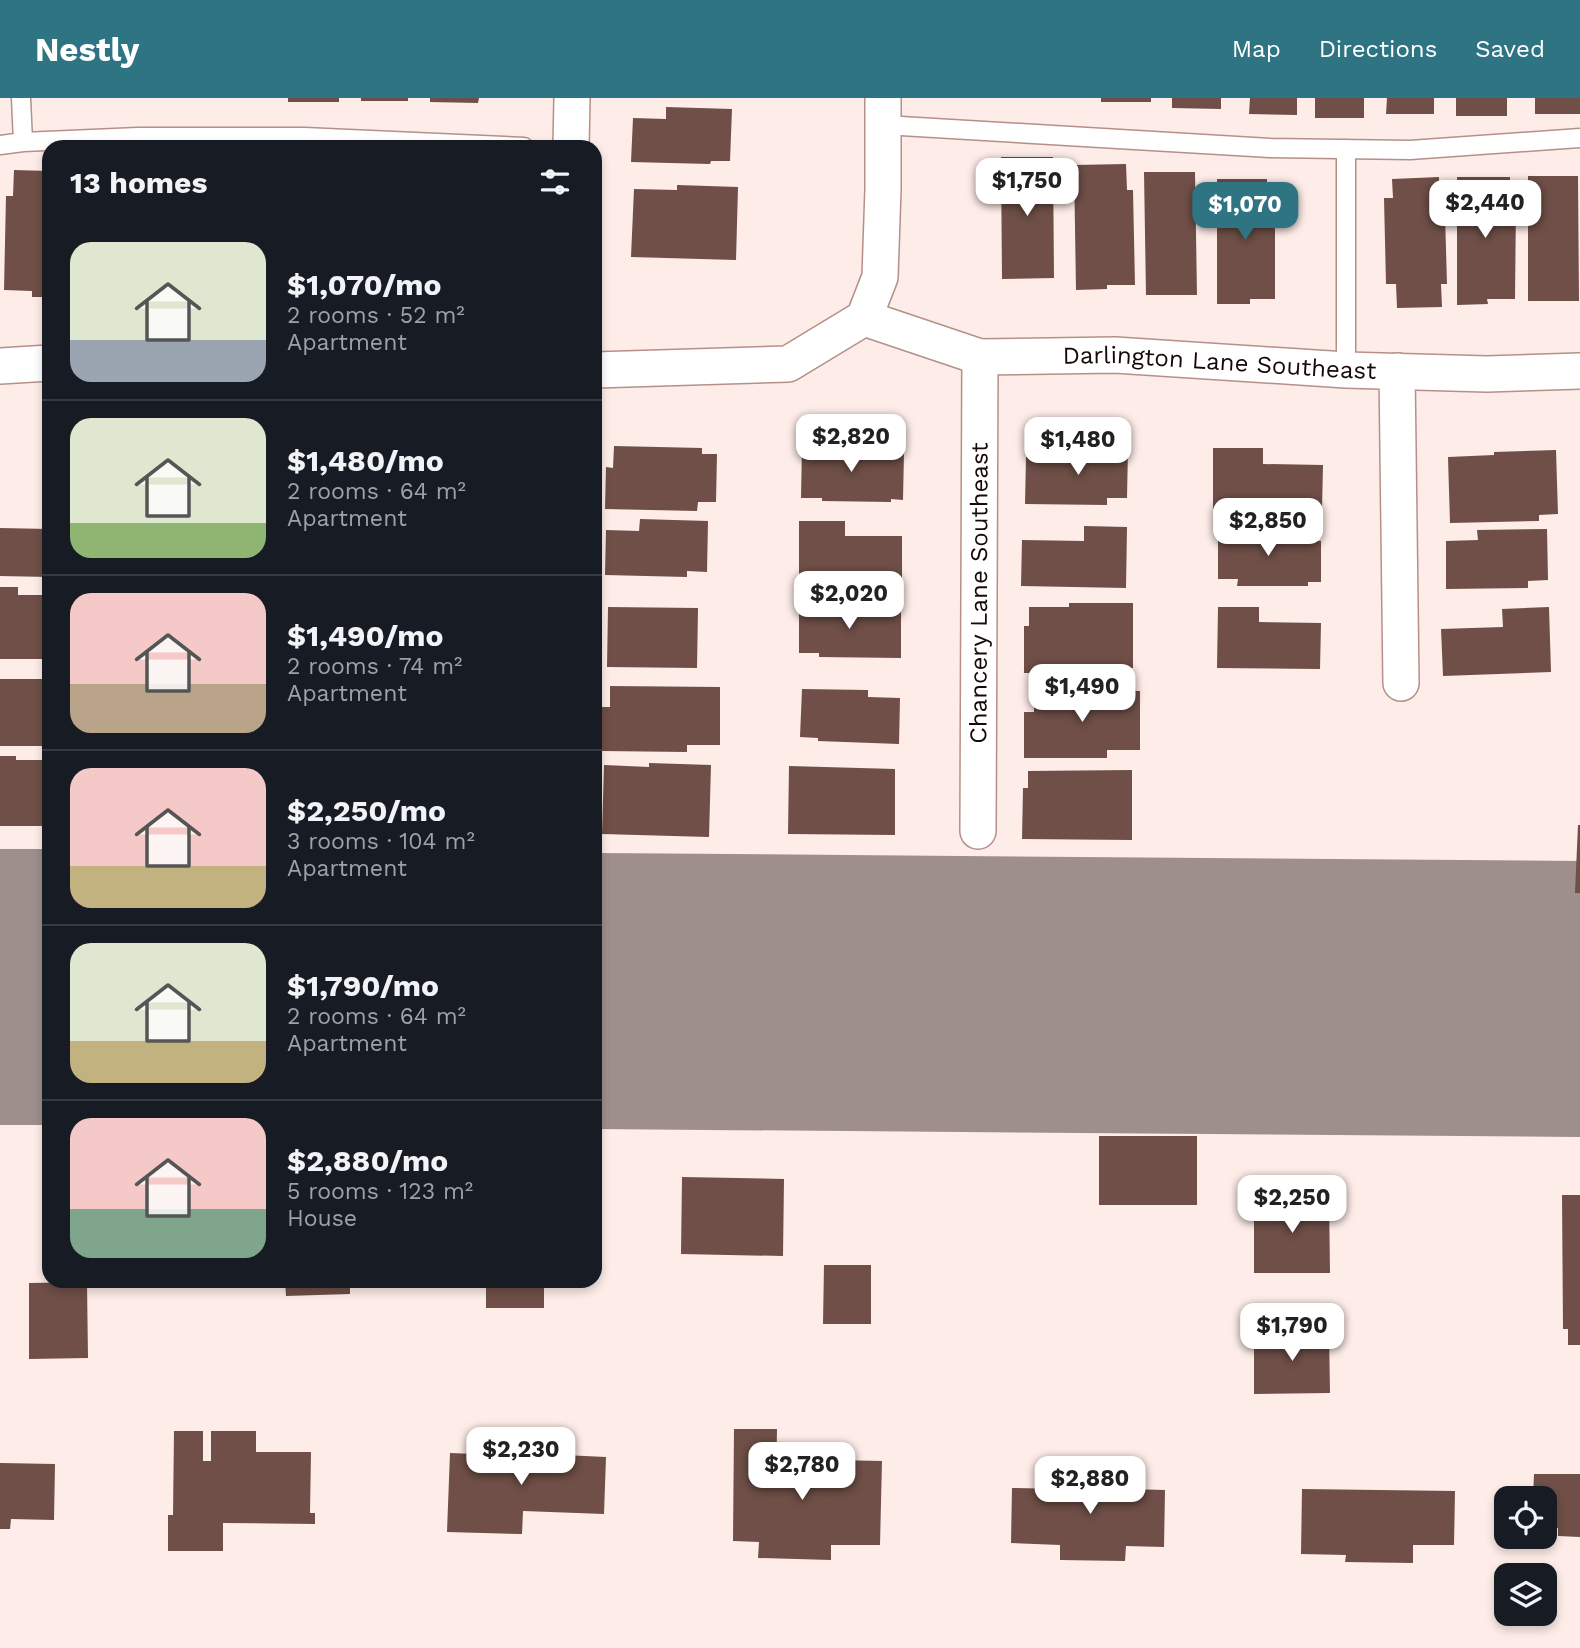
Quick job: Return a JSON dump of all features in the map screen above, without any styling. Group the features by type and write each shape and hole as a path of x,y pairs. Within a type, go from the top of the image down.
{"street":[{"path":"571,140 572,98"},
{"path":"602,370 788,364 864,318 880,277 883,111"},
{"name":"Darlington Lane Southeast","path":"864,318 980,357 1115,355 1346,370 1487,374 1580,371"},
{"name":"Chancery Lane Southeast","path":"978,831 980,357"},
{"path":"0,366 42,363"},
{"path":"1397,371 1401,683"}],"lane":[{"path":"21,98 23,142"},
{"path":"883,111 1270,148 1410,150 1580,138"},
{"path":"69,140 138,137 304,137 370,140"},
{"path":"0,145 42,141"},
{"path":"1346,149 1346,370"}],"building":[{"path":"288,98 339,98 339,102 288,102"},
{"path":"361,98 408,98 408,101 361,101"},
{"path":"430,98 479,98 478,103 430,102"},
{"path":"1101,98 1151,98 1151,102 1101,102"},
{"path":"1172,98 1221,98 1221,109 1172,108"},
{"path":"1250,98 1297,98 1297,115 1249,114"},
{"path":"1315,98 1364,98 1364,118 1315,118"},
{"path":"1387,98 1434,98 1434,114 1386,114"},
{"path":"1456,98 1507,98 1507,116 1456,116"},
{"path":"1535,98 1580,98 1580,114 1535,114"},
{"path":"666,107 732,109 730,161 711,161 710,164 631,162 633,118 666,119"},
{"path":"1001,157 1053,157 1054,278 1002,279"},
{"path":"1126,164 1127,190 1133,190 1135,285 1107,285 1107,289 1076,290 1074,165"},
{"path":"14,170 42,171 42,297 32,297 32,291 4,290 6,196 13,196"},
{"path":"1144,172 1195,172 1197,295 1146,295"},
{"path":"1528,176 1578,176 1579,301 1528,301"},
{"path":"1439,177 1440,215 1445,215 1447,284 1441,284 1442,307 1397,308 1396,284 1386,284 1384,198 1393,198 1392,179"},
{"path":"1457,177 1510,177 1510,202 1516,202 1515,299 1487,299 1488,304 1457,305"},
{"path":"1217,179 1267,179 1267,202 1275,203 1275,299 1250,299 1250,304 1217,304"},
{"path":"677,185 738,187 736,260 631,257 634,189 677,190"},
{"path":"802,444 875,446 875,452 904,452 903,500 822,501 822,498 801,498"},
{"path":"614,446 702,448 702,454 717,454 716,502 698,502 697,511 605,509 606,467 613,468"},
{"path":"1058,446 1128,448 1127,498 1107,498 1107,505 1025,504 1026,457 1058,457"},
{"path":"1213,448 1263,448 1263,464 1323,465 1322,510 1213,509"},
{"path":"1556,450 1558,514 1539,515 1539,521 1450,523 1448,457"},
{"path":"640,519 708,521 707,572 687,571 687,577 605,575 606,530 639,531"},
{"path":"799,521 845,521 845,536 902,536 902,584 799,583"},
{"path":"1084,526 1127,527 1126,588 1021,586 1022,540 1084,541"},
{"path":"0,528 42,529 42,577 0,576"},
{"path":"1218,529 1291,530 1291,541 1321,541 1321,582 1308,582 1308,586 1237,586 1238,579 1218,579"},
{"path":"1547,529 1548,580 1528,581 1528,588 1446,589 1446,541 1478,540 1477,530"},
{"path":"0,587 18,587 18,595 42,595 42,659 0,659"},
{"path":"799,603 870,603 870,610 901,610 901,658 819,657 819,653 799,653"},
{"path":"1069,603 1133,603 1133,668 1115,668 1115,673 1024,673 1024,626 1029,626 1029,607 1069,607"},
{"path":"608,607 698,608 697,668 607,667"},
{"path":"1218,607 1259,607 1259,622 1321,623 1320,669 1217,668"},
{"path":"1549,607 1551,672 1443,676 1441,629 1503,627 1502,609"},
{"path":"0,679 42,679 42,746 0,746"},
{"path":"610,686 720,687 720,745 687,745 687,752 602,751 602,707 610,707"},
{"path":"802,689 868,690 868,697 900,698 899,744 818,741 818,738 800,737"},
{"path":"1034,690 1140,691 1140,750 1107,750 1107,758 1024,758 1024,712 1034,712"},
{"path":"0,756 16,756 16,760 42,760 42,826 0,826"},
{"path":"649,763 711,765 709,837 602,834 604,765 649,767"},
{"path":"789,766 895,769 895,835 788,834"},
{"path":"1132,770 1132,840 1022,839 1023,788 1028,788 1028,771"},
{"path":"1578,825 1580,893 1575,893"},
{"path":"1099,1136 1197,1136 1197,1205 1099,1205"},
{"path":"682,1177 784,1179 783,1256 681,1254"},
{"path":"1562,1195 1580,1195 1580,1345 1568,1345 1568,1329 1563,1329"},
{"path":"1254,1197 1329,1197 1330,1273 1254,1273"},
{"path":"824,1265 871,1265 871,1324 823,1324"},
{"path":"29,1283 42,1283 42,1288 87,1288 88,1358 29,1359"},
{"path":"285,1288 350,1288 350,1294 286,1296"},
{"path":"486,1288 544,1288 544,1308 486,1308"},
{"path":"1254,1332 1329,1332 1330,1393 1254,1394"},
{"path":"734,1429 777,1429 776,1487 786,1487 787,1469 832,1470 832,1460 882,1461 880,1545 831,1545 831,1560 758,1558 759,1542 733,1541"},
{"path":"174,1431 203,1431 203,1461 211,1461 211,1431 256,1431 256,1452 311,1452 310,1513 315,1513 315,1524 223,1523 223,1551 168,1551 168,1515 173,1515"},
{"path":"500,1441 543,1442 542,1454 606,1457 604,1514 523,1511 522,1534 447,1532 450,1453 500,1455"},
{"path":"0,1463 55,1464 54,1520 11,1519 10,1529 0,1529"},
{"path":"1062,1470 1128,1471 1128,1489 1165,1490 1164,1547 1126,1546 1125,1561 1060,1560 1060,1545 1011,1543 1012,1488 1062,1489"},
{"path":"1534,1474 1580,1474 1580,1537 1558,1536 1557,1486 1534,1486"},
{"path":"1302,1489 1455,1491 1454,1545 1413,1545 1413,1563 1345,1562 1346,1555 1301,1554"}],"runway":[{"path":"0,987 42,987"},
{"path":"602,991 1580,999"}]}
